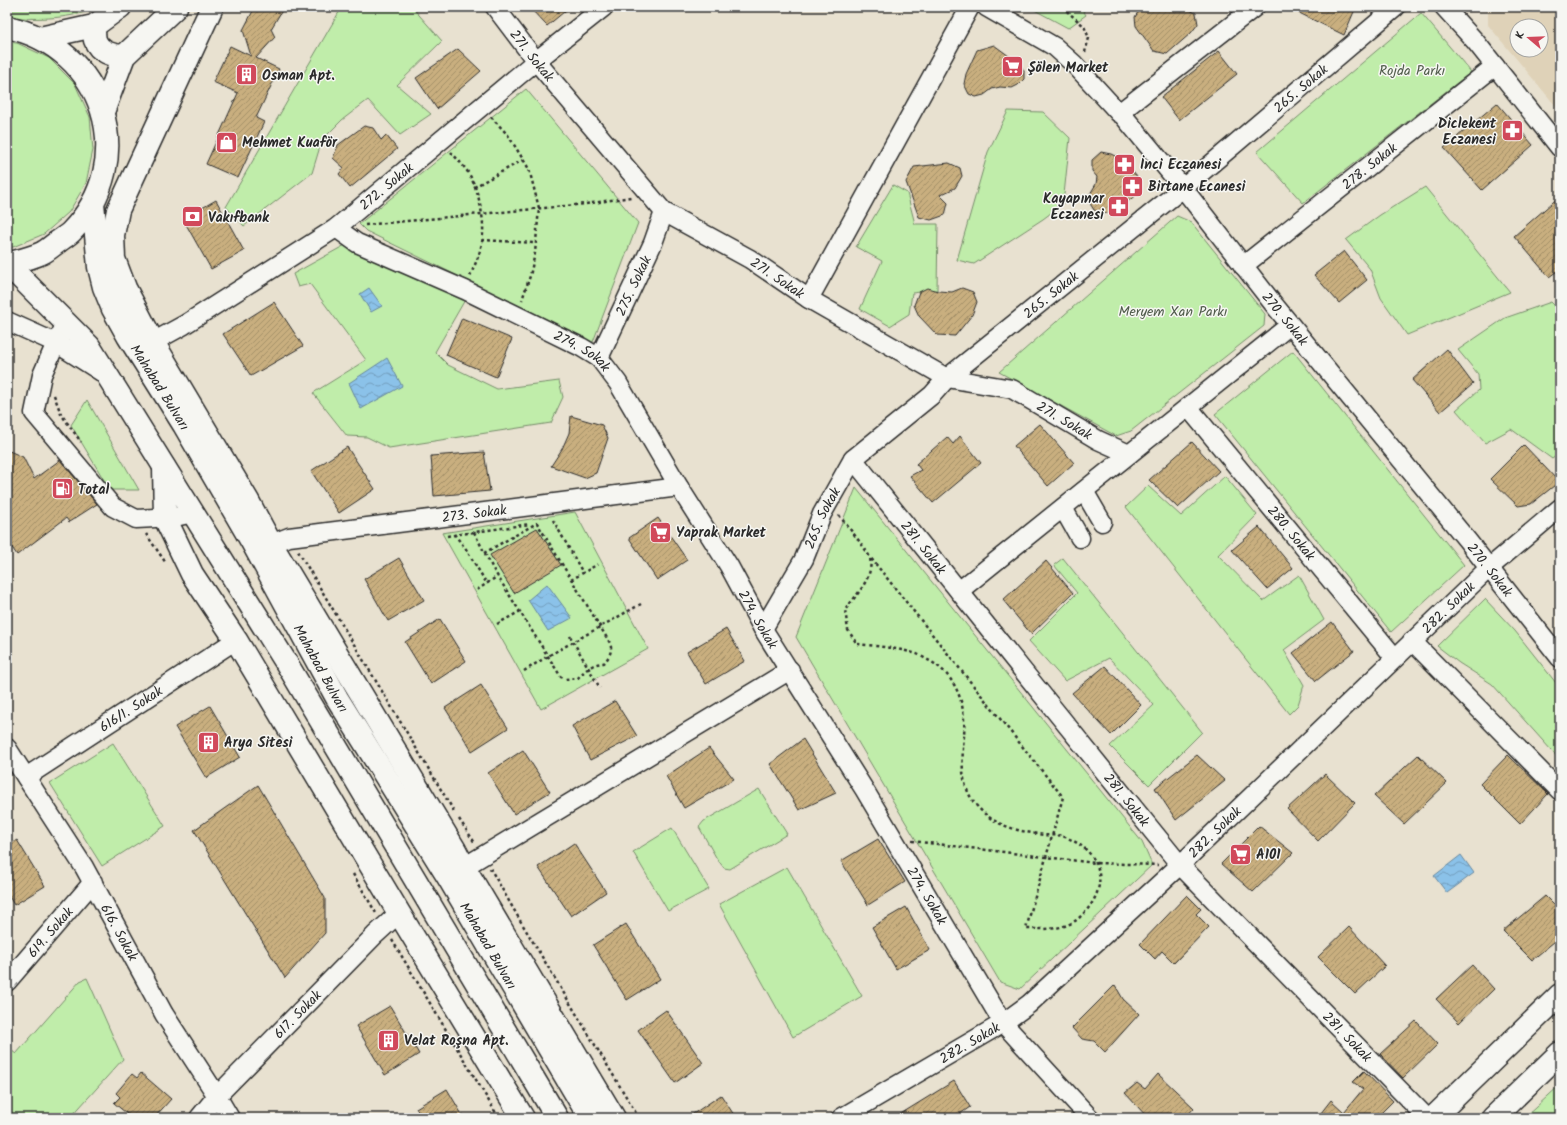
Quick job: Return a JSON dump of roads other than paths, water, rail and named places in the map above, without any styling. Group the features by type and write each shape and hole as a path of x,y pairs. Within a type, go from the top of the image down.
{"main road":[{"path":"40,38 94,26 120,7"},
{"path":"103,112 124,56 176,7"},
{"path":"212,7 118,210 114,229 114,258 124,288 153,342 244,494 280,541 456,850 464,867 614,1118"},
{"path":"94,26 95,40 102,50 116,56 124,56"},
{"path":"7,27 40,38 61,51 79,68 94,89 103,112 108,143 104,174 93,203 71,232 41,253 7,264"},
{"name":"Mahabad Bulvarı","path":"93,203 99,267 104,287 117,316 184,425 252,542 337,698 448,877 590,1118"},
{"name":"Mahabad Bulvarı","path":"7,264 67,322 89,346 291,670 557,1118"},
{"path":"164,467 165,518 192,574 236,640 391,920 523,1118"},
{"path":"1433,1118 1560,995"},
{"path":"1493,1118 1560,1053"}],"street":[{"name":"271. Sokak","path":"495,7 536,61 664,212 750,259 809,299 946,378 1012,389 1098,440 1130,454"},
{"name":"272. Sokak","path":"153,342 184,326 336,228 536,61 604,7"},
{"path":"809,299 970,7"},
{"name":"270. Sokak","path":"986,7 1054,47 1080,70 1121,114 1183,188 1290,325 1489,568 1560,658"},
{"path":"1119,113 1255,7"},
{"name":"265. Sokak","path":"763,629 804,558 822,514 853,459 932,395 946,378 1183,188 1396,7"},
{"path":"1444,7 1495,66 1560,148"},
{"name":"278. Sokak","path":"1243,266 1495,66"},
{"name":"275. Sokak","path":"599,358 653,243 664,212"},
{"name":"274. Sokak","path":"336,228 357,243 465,290 581,347 599,358 618,383 679,487 729,566 763,629 894,838 1003,1023 1090,1118"},
{"path":"7,322 56,343 108,376"},
{"path":"67,322 56,343 45,370 34,413 113,507 136,519 176,517 193,513"},
{"path":"959,591 1290,325"},
{"name":"280. Sokak","path":"1188,407 1395,658"},
{"name":"281. Sokak","path":"853,459 1180,865 1427,1118"},
{"name":"273. Sokak","path":"280,541 679,487"},
{"path":"1084,491 1102,522"},
{"path":"1063,508 1080,538"},
{"name":"282. Sokak","path":"841,1118 1003,1023 1029,1004 1180,865 1489,568 1560,508"},
{"name":"616/1. Sokak","path":"26,776 236,640"},
{"path":"1412,641 1560,791"},
{"path":"464,867 483,854 790,670"},
{"name":"616. Sokak","path":"7,748 93,882 164,1014 230,1118"},
{"name":"619. Sokak","path":"7,982 93,882"},
{"name":"617. Sokak","path":"199,1118 217,1096 391,920"}],"water":[{"path":"369,288 382,306 371,312 360,294"},
{"path":"387,358 402,386 361,409 349,383"},
{"path":"547,584 572,618 548,631 528,600"},
{"path":"1461,855 1474,873 1447,893 1434,876"}],"place":[{"name":"Şölen Market","path":"1013,67"},
{"name":"Osman Apt.","path":"246,75"},
{"name":"Diclekent Eczanesi","path":"1512,131"},
{"name":"Mehmet Kuaför","path":"226,142"},
{"name":"İnci Eczanesi","path":"1124,164"},
{"name":"Birtane Ecanesi","path":"1132,186"},
{"name":"Kayapınar Eczanesi","path":"1119,206"},
{"name":"Vakıfbank","path":"193,217"},
{"name":"Total","path":"63,489"},
{"name":"Yaprak Market","path":"660,532"},
{"name":"Arya Sitesi","path":"208,742"},
{"name":"A101","path":"1241,854"},
{"name":"Velat Roşna Apt.","path":"388,1040"}],"park label":[{"name":"Rojda Parkı","path":"1412,70"},
{"name":"Meryem Xan Parkı","path":"1173,311"}]}
